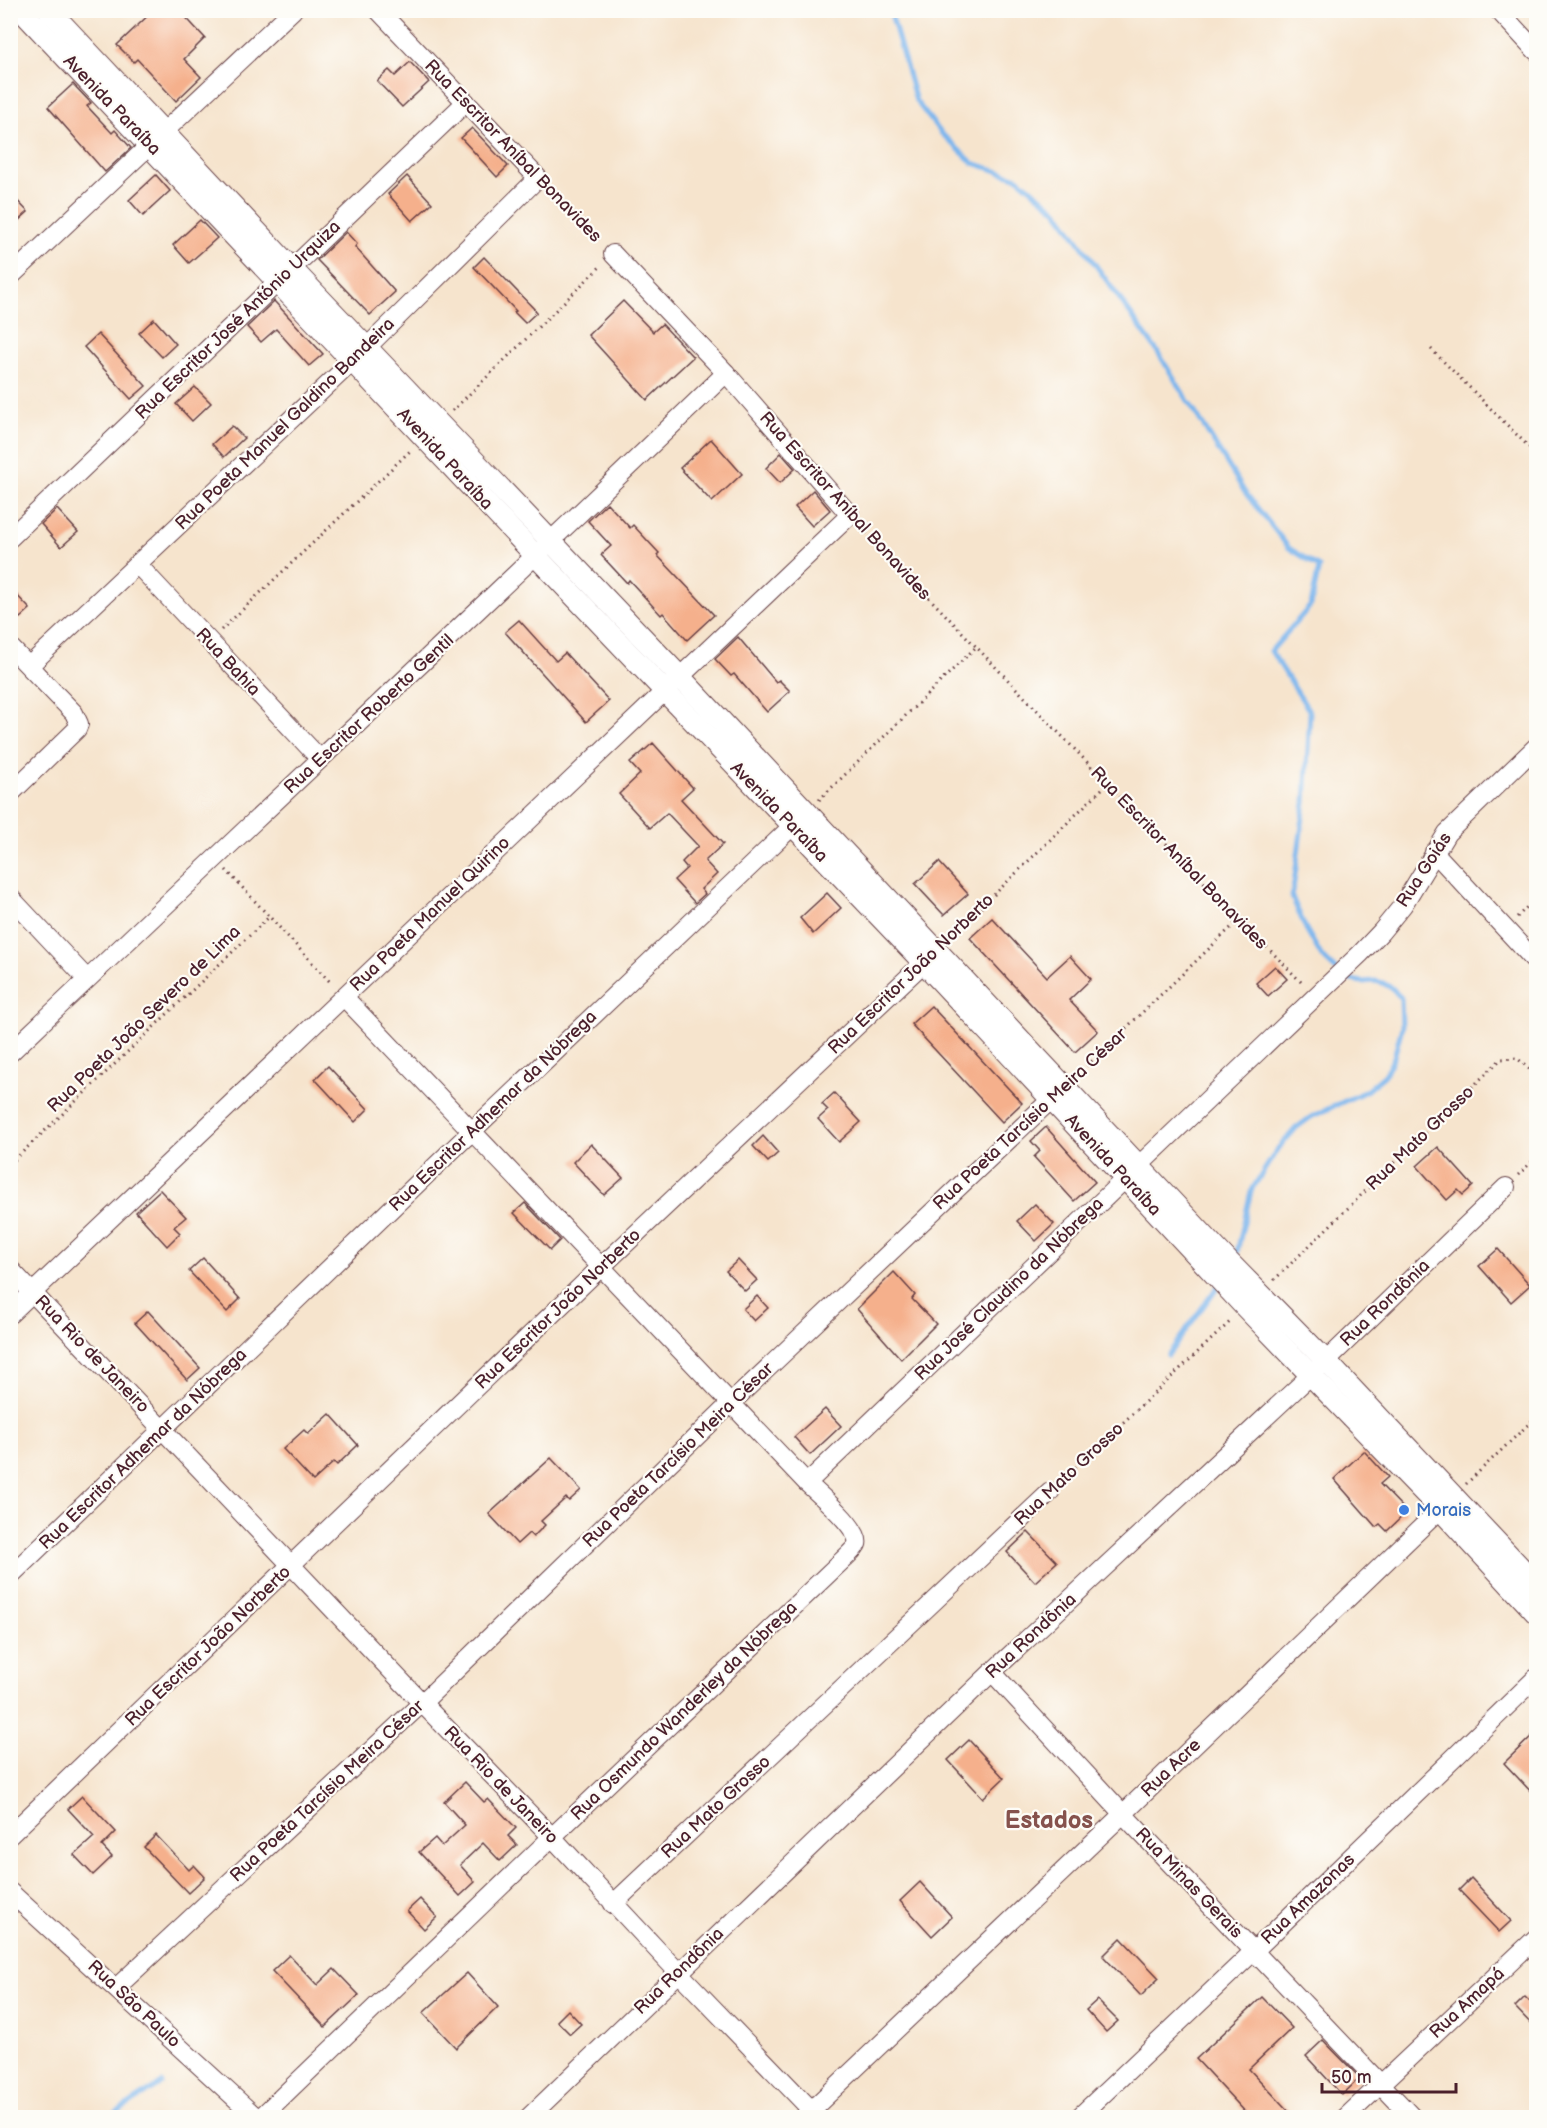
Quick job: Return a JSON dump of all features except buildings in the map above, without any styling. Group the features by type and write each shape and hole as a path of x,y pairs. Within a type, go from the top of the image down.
{"street":[{"path":"10,15 15,10"},
{"name":"Avenida Paraíba","path":"21,10 156,139 360,354 552,541 680,677 800,819 1245,1294 1447,1502 1536,1584"},
{"name":"Avenida Paraíba","path":"49,10 156,139"},
{"path":"10,277 293,10"},
{"name":"Rua Escritor Aníbal Bonavides","path":"378,10 538,178"},
{"path":"1498,10 1536,51"},
{"name":"Rua Escritor José António Urquiza","path":"10,538 466,102"},
{"name":"Rua Poeta Manuel Galdino Bandeira","path":"28,666 360,354 538,178"},
{"name":"Rua Escritor Aníbal Bonavides","path":"614,254 726,373 850,515"},
{"name":"Avenida Paraíba","path":"360,354 536,556 664,691 800,819"},
{"name":"Rua Escritor Roberto Gentil","path":"10,1053 552,541 726,373"},
{"name":"Rua Poeta Manuel Quirino","path":"10,1314 850,515"},
{"name":"Rua Bahia","path":"137,564 320,759"},
{"path":"10,647 77,718 77,729 10,794"},
{"name":"Rua Goiás","path":"1316,997 1381,932 1422,876 1447,833 1536,747"},
{"name":"Rua Escritor Adhemar da Nóbrega","path":"10,1576 800,819"},
{"path":"1434,852 1536,962"},
{"path":"10,897 87,979"},
{"name":"Rua Escritor João Norberto","path":"10,1835 601,1268 930,957"},
{"path":"344,997 807,1483"},
{"name":"Rua José Claudino da Nóbrega","path":"807,1483 1316,997"},
{"name":"Rua Poeta Tarcísio Meira César","path":"116,1988 422,1703 731,1403 1058,1094"},
{"name":"Rua Rondônia","path":"528,2118 992,1672 1318,1367 1506,1187"},
{"name":"Rua Rio de Janeiro","path":"10,1269 552,1837 811,2115"},
{"name":"Rua Osmundo Wanderley da Nóbrega","path":"259,2118 848,1555 857,1543 856,1532 807,1483"},
{"name":"Rua Mato Grosso","path":"613,1904 1050,1492"},
{"name":"Avenida Paraíba","path":"1447,1502 1536,1613"},
{"name":"Rua Acre","path":"811,2115 1447,1502"},
{"name":"Rua Minas Gerais","path":"992,1672 1123,1814 1413,2118"},
{"name":"Rua Amazonas","path":"1078,2118 1536,1678"},
{"name":"Rua São Paulo","path":"10,1892 259,2118"},
{"name":"Rua Amapá","path":"1345,2118 1536,1938"}],"path":[{"name":"Rua Escritor Aníbal Bonavides","path":"538,178 614,254"},
{"path":"1431,349 1536,454"},
{"name":"Rua Escritor Aníbal Bonavides","path":"850,515 1239,921 1316,997"},
{"path":"800,819 976,648"},
{"name":"Rua Escritor João Norberto","path":"930,957 1107,784"},
{"path":"215,857 344,997"},
{"path":"1505,928 1536,898"},
{"name":"Rua Poeta João Severo de Lima","path":"10,1164 269,917"},
{"name":"Rua Poeta Tarcísio Meira César","path":"1058,1094 1239,921"},
{"name":"Rua Mato Grosso","path":"1050,1492 1245,1294 1501,1059 1517,1058 1527,1064 1536,1075"},
{"path":"1506,1187 1536,1158"},
{"path":"1447,1502 1536,1417"}],"waterway":[{"path":"890,10 916,101 941,133 973,163 1018,178 1057,211 1157,351 1244,491 1289,548 1319,567 1311,605 1271,651 1310,712 1305,803 1292,897 1322,957 1346,979 1383,983 1401,998 1402,1027 1394,1057 1385,1075 1366,1091 1311,1117 1296,1128 1277,1150 1251,1191 1235,1261"},
{"path":"1168,1355 1218,1286"},
{"path":"108,2118 162,2083"}],"place":[{"name":"Morais","path":"1404,1510"}],"district":[{"name":"Estados","path":"1049,1820"}]}
